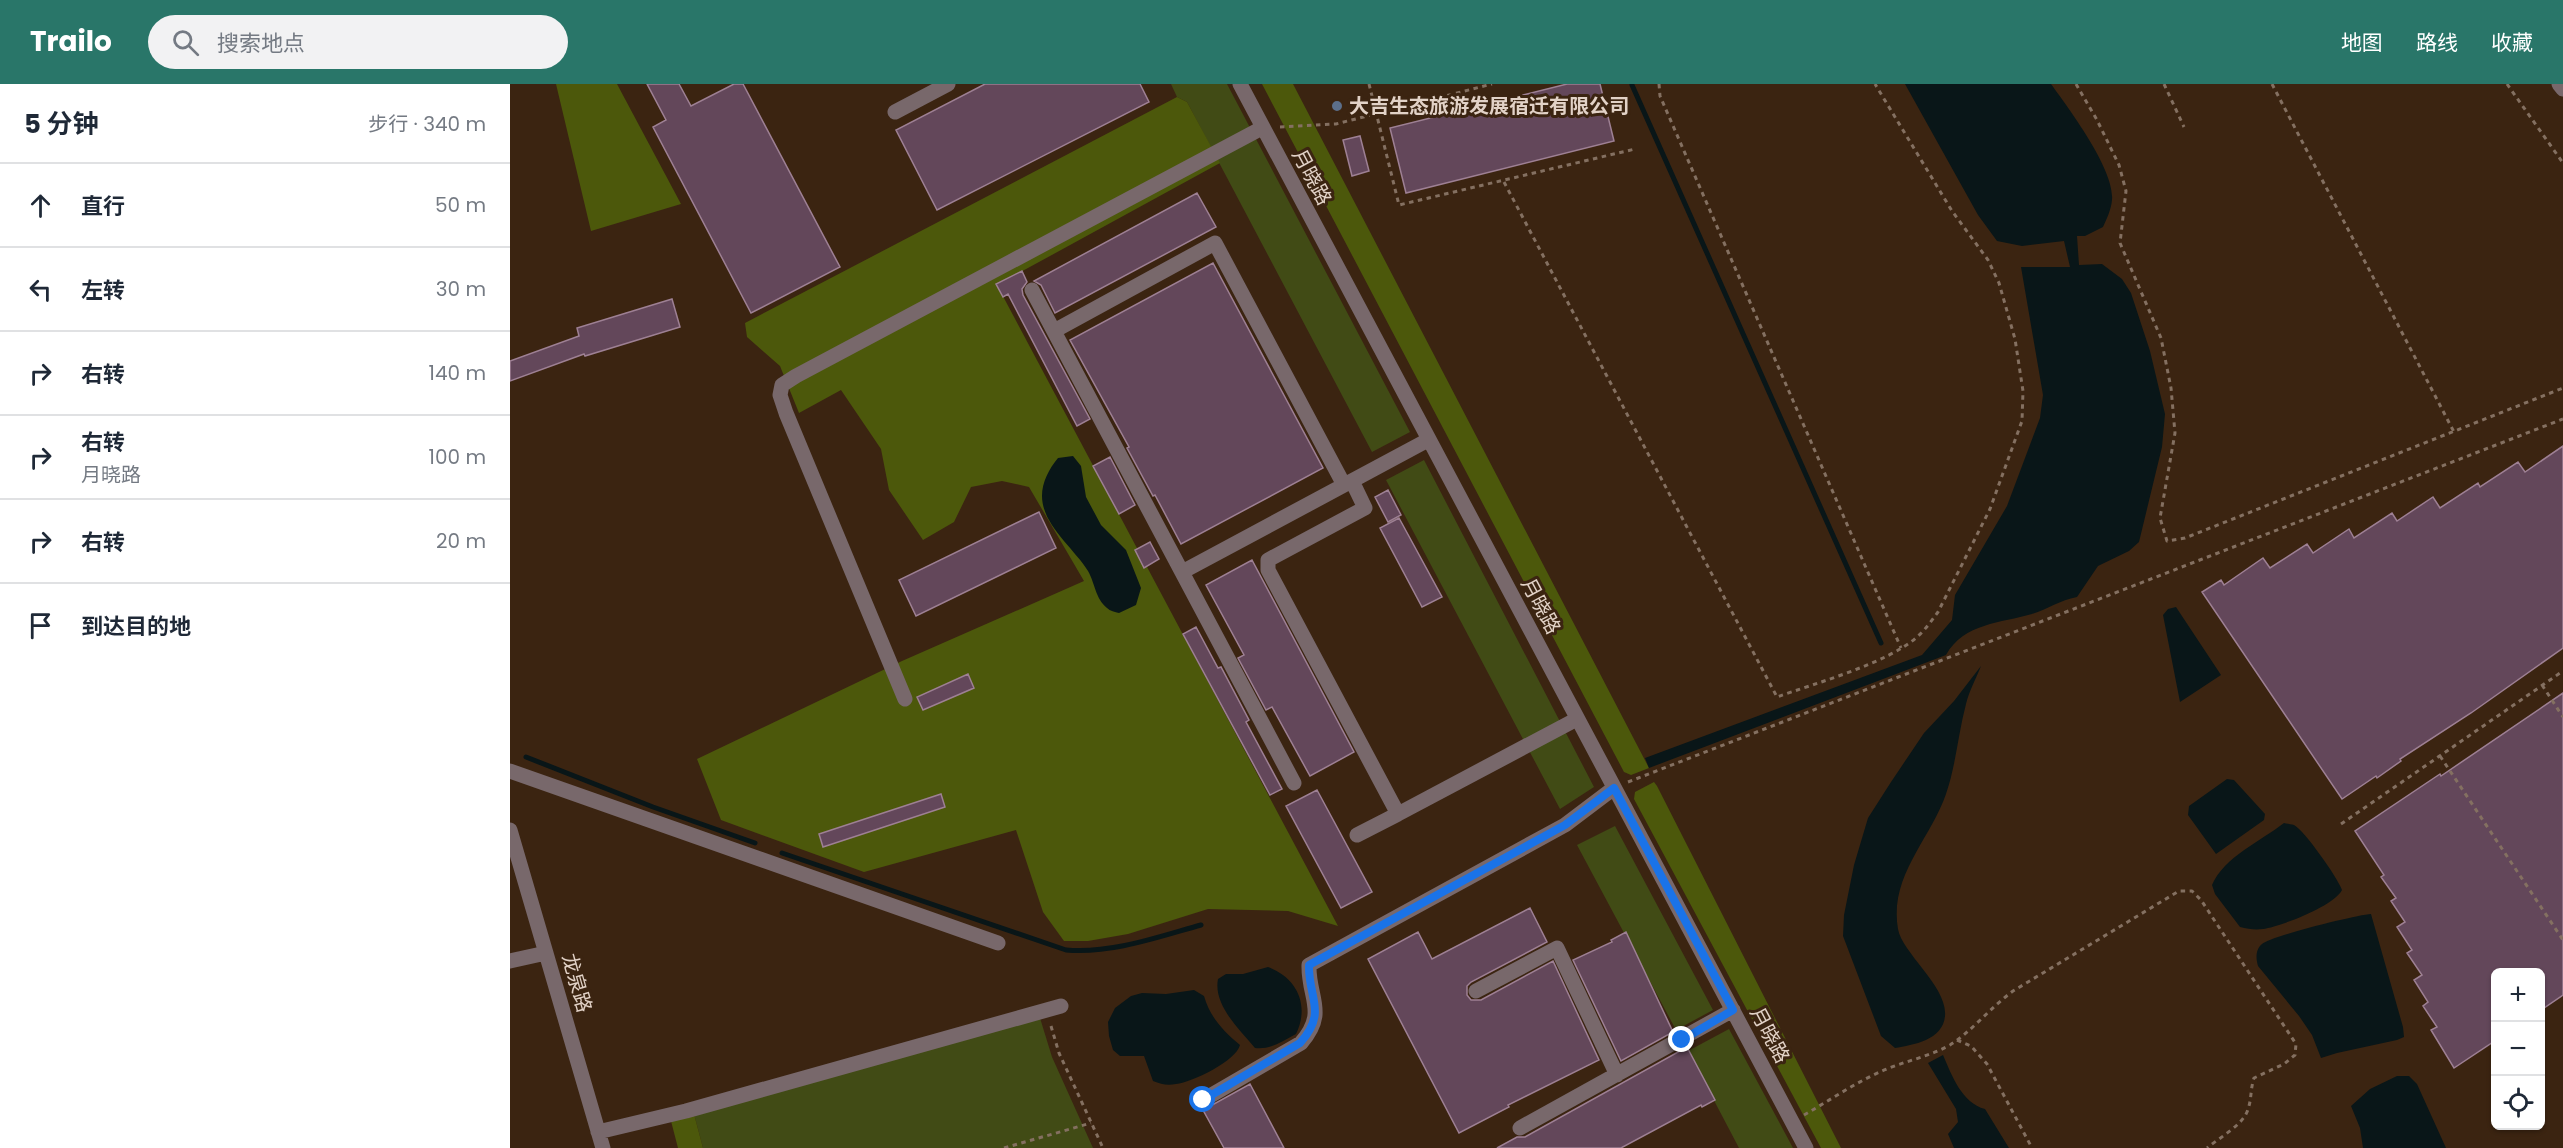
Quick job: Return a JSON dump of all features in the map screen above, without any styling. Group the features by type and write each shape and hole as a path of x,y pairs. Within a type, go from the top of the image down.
{"street":[{"path":"895,112 948,84"},
{"name":"月晓路","path":"1240,84 1806,1148"},
{"path":"2559,84 2563,89"},
{"path":"905,699 786,413 780,395 782,385 1262,128"},
{"path":"1054,331 1215,243 1348,483 1365,508 1268,560 1268,570 1398,814"},
{"path":"1032,290 1294,783"},
{"path":"1182,572 1428,440"},
{"path":"1357,836 1577,719"},
{"path":"510,771 998,943"},
{"path":"1203,1100 1300,1043 1308,1035 1314,1023 1316,1004 1309,965 1565,825 1614,788"},
{"name":"龙泉路","path":"510,830 603,1148"},
{"path":"1476,991 1557,948 1617,1075"},
{"path":"510,961 546,953"},
{"path":"598,1132 686,1111 1054,1008"},
{"path":"1521,1128 1733,1010"}],"path":[{"path":"1369,84 1399,205 1504,182 1635,149"},
{"path":"1262,128 1336,124 1492,84"},
{"path":"1659,84 1660,96 1901,648"},
{"path":"1504,182 1777,698 1881,658 1917,638 1938,612 1990,509 2022,421 2023,391 2015,339 1995,276 1988,260 1952,211 1875,84"},
{"path":"2076,84 2119,165 2126,191 2120,243 2161,338 2172,388 2175,433 2160,518 2167,541 2185,538 2563,388"},
{"path":"2164,84 2184,127"},
{"path":"2272,84 2454,432"},
{"path":"2507,84 2563,163"},
{"path":"1614,788 2563,419"},
{"path":"2341,824 2563,671"},
{"path":"2542,686 2563,717"},
{"path":"2440,756 2563,940"},
{"path":"1792,1122 1872,1076 1891,1067 1923,1058 1957,1040 1994,1005 2013,991 2179,891 2192,891 2201,900 2296,1044 2295,1055 2284,1064 2254,1078 2249,1090 2250,1102 2246,1115 2207,1148"},
{"path":"1054,1008 1059,1053 1103,1148"},
{"path":"1957,1040 1971,1046 1987,1064 2032,1148"},
{"path":"1004,1148 1091,1123"}],"green space":[{"path":"556,84 617,84 681,204 591,231"},
{"path":"1171,84 1227,84 1410,432 1372,452 1187,102 1177,97"},
{"path":"1262,84 1293,84 1649,768 1631,775 1624,772"},
{"path":"1177,97 1187,102 1220,163 997,285 1338,926 1288,911 1208,909 1128,934 1088,941 1064,941 1043,912 1016,830 864,872 721,820 697,759 902,661 1084,581 1029,487 1002,481 971,487 954,522 923,540 889,490 881,449 841,390 799,413 780,366 747,337 745,323"},
{"path":"1424,460 1594,787 1560,809 1386,480"},
{"path":"1654,782 1841,1148 1821,1148 1634,799 1635,792"},
{"path":"1615,826 1713,1010 1676,1030 1577,845"},
{"path":"1040,1018 1052,1057 1093,1148 703,1148 694,1114"},
{"path":"1729,1029 1793,1148 1739,1148 1688,1051"},
{"path":"694,1114 703,1148 678,1148 671,1121"}],"shaded area":[{"path":"1905,84 2051,84 2099,157 2111,187 2112,200 2103,227 2085,236 2077,236 2079,265 2102,264 2122,279 2131,293 2150,351 2165,414 2162,447 2139,542 2129,551 2098,566 2077,597 2032,614 1973,630 1954,644 1946,655 1649,768 1645,758 1922,655 1952,620 1955,595 2007,506 2040,418 2043,395 2021,267 2070,267 2064,241 2022,246 1997,241 1978,215"},
{"path":"1073,456 1081,466 1086,497 1101,525 1126,550 1141,588 1136,605 1119,613 1103,604 1088,571 1060,536 1043,507 1042,491 1049,471 1058,458"},
{"path":"2176,607 2221,675 2180,702 2163,615 2168,609"},
{"path":"1981,666 1967,699 1946,794 1905,875 1899,892 1897,910 1901,938 1933,982 1944,1005 1945,1016 1939,1031 1933,1036 1918,1043 1895,1048 1881,1036 1843,936 1844,915 1854,865 1868,818 1924,733 1954,701"},
{"path":"2227,779 2234,780 2265,814 2264,820 2216,854 2188,815 2189,806"},
{"path":"2284,823 2294,825 2313,845 2342,890 2318,909 2294,920 2263,929 2240,927 2215,894 2212,885 2225,866 2234,858"},
{"path":"2371,914 2404,1037 2321,1058 2312,1035 2299,1016 2258,966 2257,952 2262,944 2281,936"},
{"path":"1268,967 1287,978 1293,985 1301,1003 1302,1013 1296,1034 1271,1046 1255,1048 1223,1007 1217,989 1218,979 1226,974 1243,974"},
{"path":"1194,990 1204,996 1218,1023 1240,1045 1231,1058 1193,1079 1170,1085 1153,1081 1144,1056 1120,1056 1113,1050 1108,1022 1115,1008 1131,996 1142,993 1166,994"},
{"path":"1943,1055 1959,1088 1970,1101 1985,1109 2009,1148 1954,1148 1948,1134 1958,1122 1956,1109 1928,1063"},
{"path":"2397,1076 2409,1076 2417,1084 2446,1148 2363,1148 2360,1128 2351,1106 2370,1089"}],"building":[{"path":"647,84 679,84 691,106 734,84 743,84 840,267 751,313 653,127 666,120"},
{"path":"985,84 1140,84 1149,102 937,210 896,130"},
{"path":"1567,84 1600,84 1614,141 1406,193 1390,128"},
{"path":"1360,136 1369,171 1352,176 1343,140"},
{"path":"1197,193 1216,227 1055,313 1041,285 1034,281"},
{"path":"1213,263 1323,468 1181,544 1070,340"},
{"path":"1022,271 1027,282 1022,289 1023,295 1090,419 1077,426 1008,294 1003,297 996,284"},
{"path":"672,299 680,327 585,356 584,354 510,381 510,361 579,336 577,328"},
{"path":"2563,446 2563,648 2471,713 2400,759 2401,761 2377,778 2376,776 2342,799 2202,592 2221,580 2224,585 2263,558 2270,568 2307,544 2313,553 2349,529 2354,538 2392,513 2397,521 2433,497 2440,508 2478,483 2480,487 2518,462 2525,472"},
{"path":"1110,457 1135,505 1119,514 1093,466"},
{"path":"1388,490 1401,515 1388,522 1375,497"},
{"path":"1039,512 1056,548 916,616 899,580"},
{"path":"1399,518 1442,597 1422,607 1380,528"},
{"path":"1150,542 1159,559 1144,568 1135,550"},
{"path":"1252,560 1354,752 1310,776 1272,707 1266,710 1238,658 1244,655 1206,585"},
{"path":"1196,627 1218,668 1221,667 1249,720 1246,722 1282,789 1270,795 1183,634"},
{"path":"968,674 974,688 923,710 917,697"},
{"path":"2563,693 2563,995 2545,1007 2545,968 2491,968 2491,1043 2454,1068 2431,1030 2437,1027 2423,1006 2428,1002 2414,980 2422,975 2407,953 2412,950 2397,927 2405,922 2391,901 2396,898 2381,877 2384,875 2355,831 2440,774 2441,776"},
{"path":"1317,790 1372,892 1341,908 1286,806"},
{"path":"941,794 945,807 823,847 819,834"},
{"path":"1530,908 1547,942 1471,982 1467,986 1467,995 1471,1000 1481,1000 1553,961 1599,1060 1508,1105 1509,1107 1459,1133 1368,959 1418,932 1432,959"},
{"path":"1626,932 1673,1032 1621,1061 1573,960 1612,942 1611,940"},
{"path":"1687,1047 1715,1100 1702,1107 1701,1105 1621,1148 1497,1148 1517,1137 1525,1137"},
{"path":"1250,1084 1284,1148 1224,1148 1203,1110"}],"waterway":[{"path":"1632,85 1881,643"},
{"path":"526,757 653,807 755,843"},
{"path":"782,853 1066,950 1083,951 1117,947 1201,925"}],"place":[{"name":"大吉生态旅游发展宿迁有限公司","path":"1337,106"}],"route":[{"path":"1203,1100 1300,1043 1308,1035 1314,1023 1316,1004 1309,965 1565,825 1614,788 1733,1010 1682,1040"}]}
